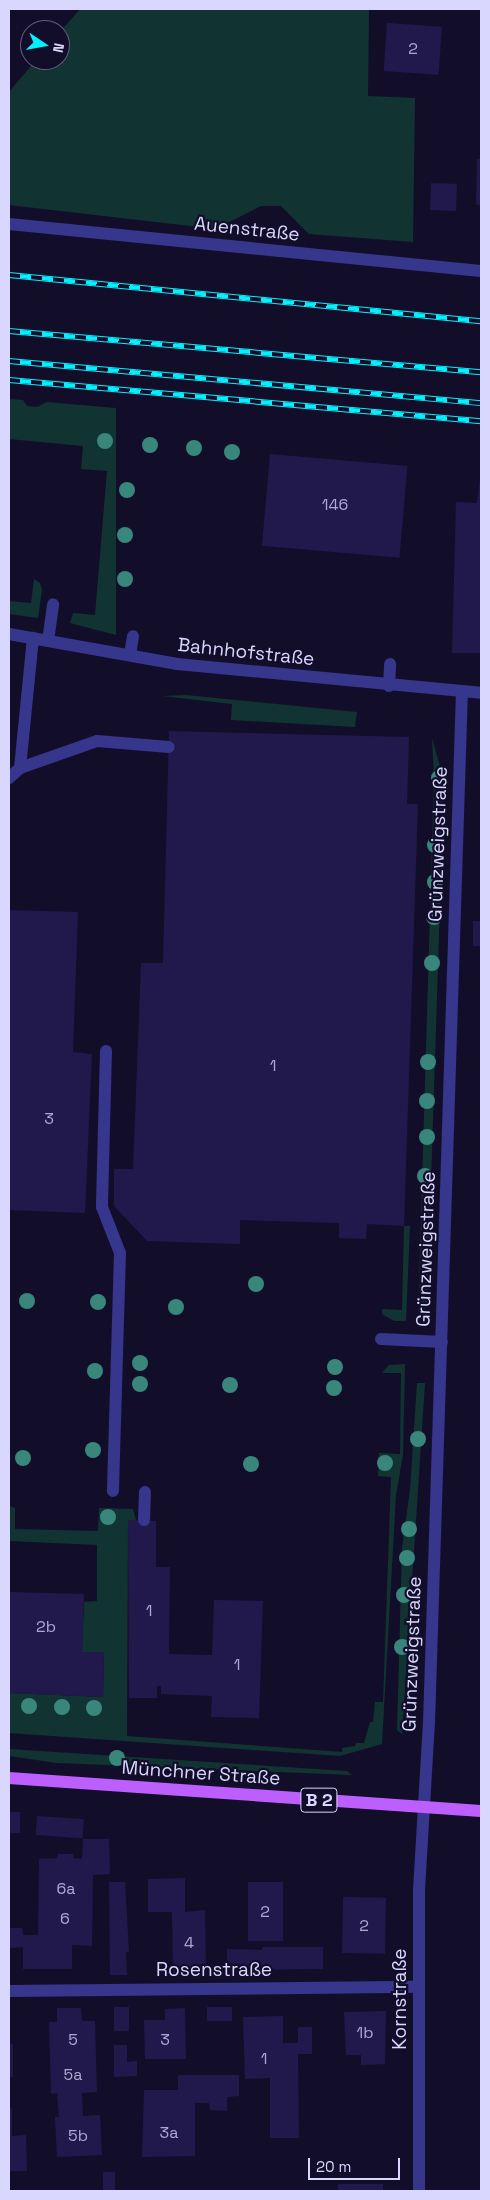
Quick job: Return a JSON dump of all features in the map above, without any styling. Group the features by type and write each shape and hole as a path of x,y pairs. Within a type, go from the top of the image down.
{"main road":[{"name":"Münchner Straße","path":"9,1778 481,1811"}],"street":[{"name":"Auenstraße","path":"9,224 481,271"},
{"path":"48,640 52,604"},
{"name":"Bahnhofstraße","path":"9,634 177,664 389,686 481,693"},
{"path":"130,655 133,636"},
{"path":"20,768 33,638"},
{"path":"389,686 390,664"},
{"name":"Grünzweigstraße","path":"424,1807 442,1342 462,692"},
{"path":"9,778 20,768 97,741 169,747"},
{"path":"106,1051 102,1207 120,1253 113,1490"},
{"path":"381,1339 442,1342"},
{"path":"144,1520 145,1492"},
{"name":"Kornstraße","path":"419,2191 418,1890 424,1807"},
{"name":"Rosenstraße","path":"9,1991 418,1987"}],"green space":[{"path":"80,9 369,9 368,96 415,98 413,242 309,234 281,206 261,206 216,229 9,205 9,92 28,70 70,70 70,20"},
{"path":"9,399 23,400 27,406 37,407 47,402 116,408 116,635 70,623 73,613 95,615 107,471 81,469 83,446 9,439"},
{"path":"34,579 40,583 42,590 38,618 9,614 9,601 31,603"},
{"path":"186,695 357,712 355,727 231,720 232,704 162,696"},
{"path":"432,738 444,781 427,1305 418,1320 434,777"},
{"path":"404,1226 410,1226 406,1321 394,1321 382,1314 382,1309 402,1310"},
{"path":"405,1364 403,1455 396,1495 382,1744 340,1756 9,1733 9,1693 103,1697 104,1653 82,1652 84,1602 97,1601 97,1545 9,1541 9,1506 15,1508 15,1529 98,1531 99,1508 133,1509 136,1520 128,1521 127,1736 342,1752 342,1748 355,1746 356,1743 364,1743 370,1722 373,1722 375,1702 383,1702 391,1477 378,1476 379,1453 400,1454 401,1373 382,1373 389,1365"},
{"path":"417,1383 425,1383 402,1734 397,1730 402,1548 410,1490"},
{"path":"9,1749 347,1771 352,1775 57,1763 9,1756"}],"building":[{"path":"387,23 442,27 439,75 384,71"},
{"path":"477,159 481,159 481,206 476,204"},
{"path":"431,183 457,184 456,211 430,210"},
{"path":"270,454 407,466 399,558 262,546"},
{"path":"480,478 481,653 452,653 456,502 477,503"},
{"path":"169,731 409,737 407,804 418,804 404,1226 367,1224 366,1239 339,1238 339,1223 240,1220 240,1244 147,1241 114,1206 114,1169 133,1169 141,963 163,963"},
{"path":"9,910 78,912 73,1052 92,1054 85,1213 9,1210"},
{"path":"473,921 481,921 481,946 473,946"},
{"path":"128,1520 156,1521 156,1567 170,1567 169,1654 212,1655 214,1600 263,1601 259,1718 211,1717 212,1696 161,1694 161,1686 157,1686 157,1698 129,1698"},
{"path":"9,1592 84,1594 82,1652 104,1652 103,1697 9,1693"},
{"path":"9,1812 20,1812 20,1833 9,1833"},
{"path":"37,1816 84,1819 83,1838 36,1835"},
{"path":"83,1839 109,1839 110,1874 93,1875 92,1946 72,1945 72,1969 23,1969 23,1947 9,1948 9,1928 22,1928 23,1935 38,1935 39,1859 57,1858 58,1854 73,1854 74,1858 82,1859"},
{"path":"185,1878 185,1912 205,1910 206,1973 173,1974 172,1912 148,1912 148,1879"},
{"path":"109,1882 125,1882 129,1952 126,1952 127,1975 110,1975"},
{"path":"248,1882 283,1882 283,1941 248,1941"},
{"path":"343,1897 386,1898 385,1954 342,1953"},
{"path":"262,1947 323,1947 323,1969 227,1970 227,1949 262,1950"},
{"path":"114,2007 129,2007 129,2031 114,2031"},
{"path":"207,2007 232,2007 232,2021 207,2021"},
{"path":"57,2008 81,2008 82,2021 95,2021 97,2092 82,2093 83,2116 100,2115 102,2155 57,2157 55,2117 59,2117 57,2093 51,2094 49,2022 57,2022"},
{"path":"185,2008 186,2059 145,2059 144,2020 165,2020 165,2009"},
{"path":"386,2011 385,2064 361,2065 361,2055 346,2055 344,2012"},
{"path":"283,2016 283,2043 298,2043 298,2027 312,2027 312,2054 298,2054 299,2138 270,2138 270,2078 245,2079 243,2017"},
{"path":"9,2044 13,2044 13,2077 9,2077"},
{"path":"114,2045 127,2045 127,2062 137,2061 137,2076 114,2077"},
{"path":"178,2075 239,2075 239,2096 227,2097 227,2111 210,2110 209,2103 195,2103 195,2156 142,2157 144,2090 178,2090"},
{"path":"9,2108 12,2108 12,2136 26,2135 27,2171 9,2171"},
{"path":"103,2172 115,2172 115,2191 103,2191"},
{"path":"338,2184 383,2184 383,2191 338,2191"}],"railway":[{"path":"9,275 481,321"},
{"path":"9,331 481,372"},
{"path":"9,361 481,403"},
{"path":"9,380 481,421"}]}
